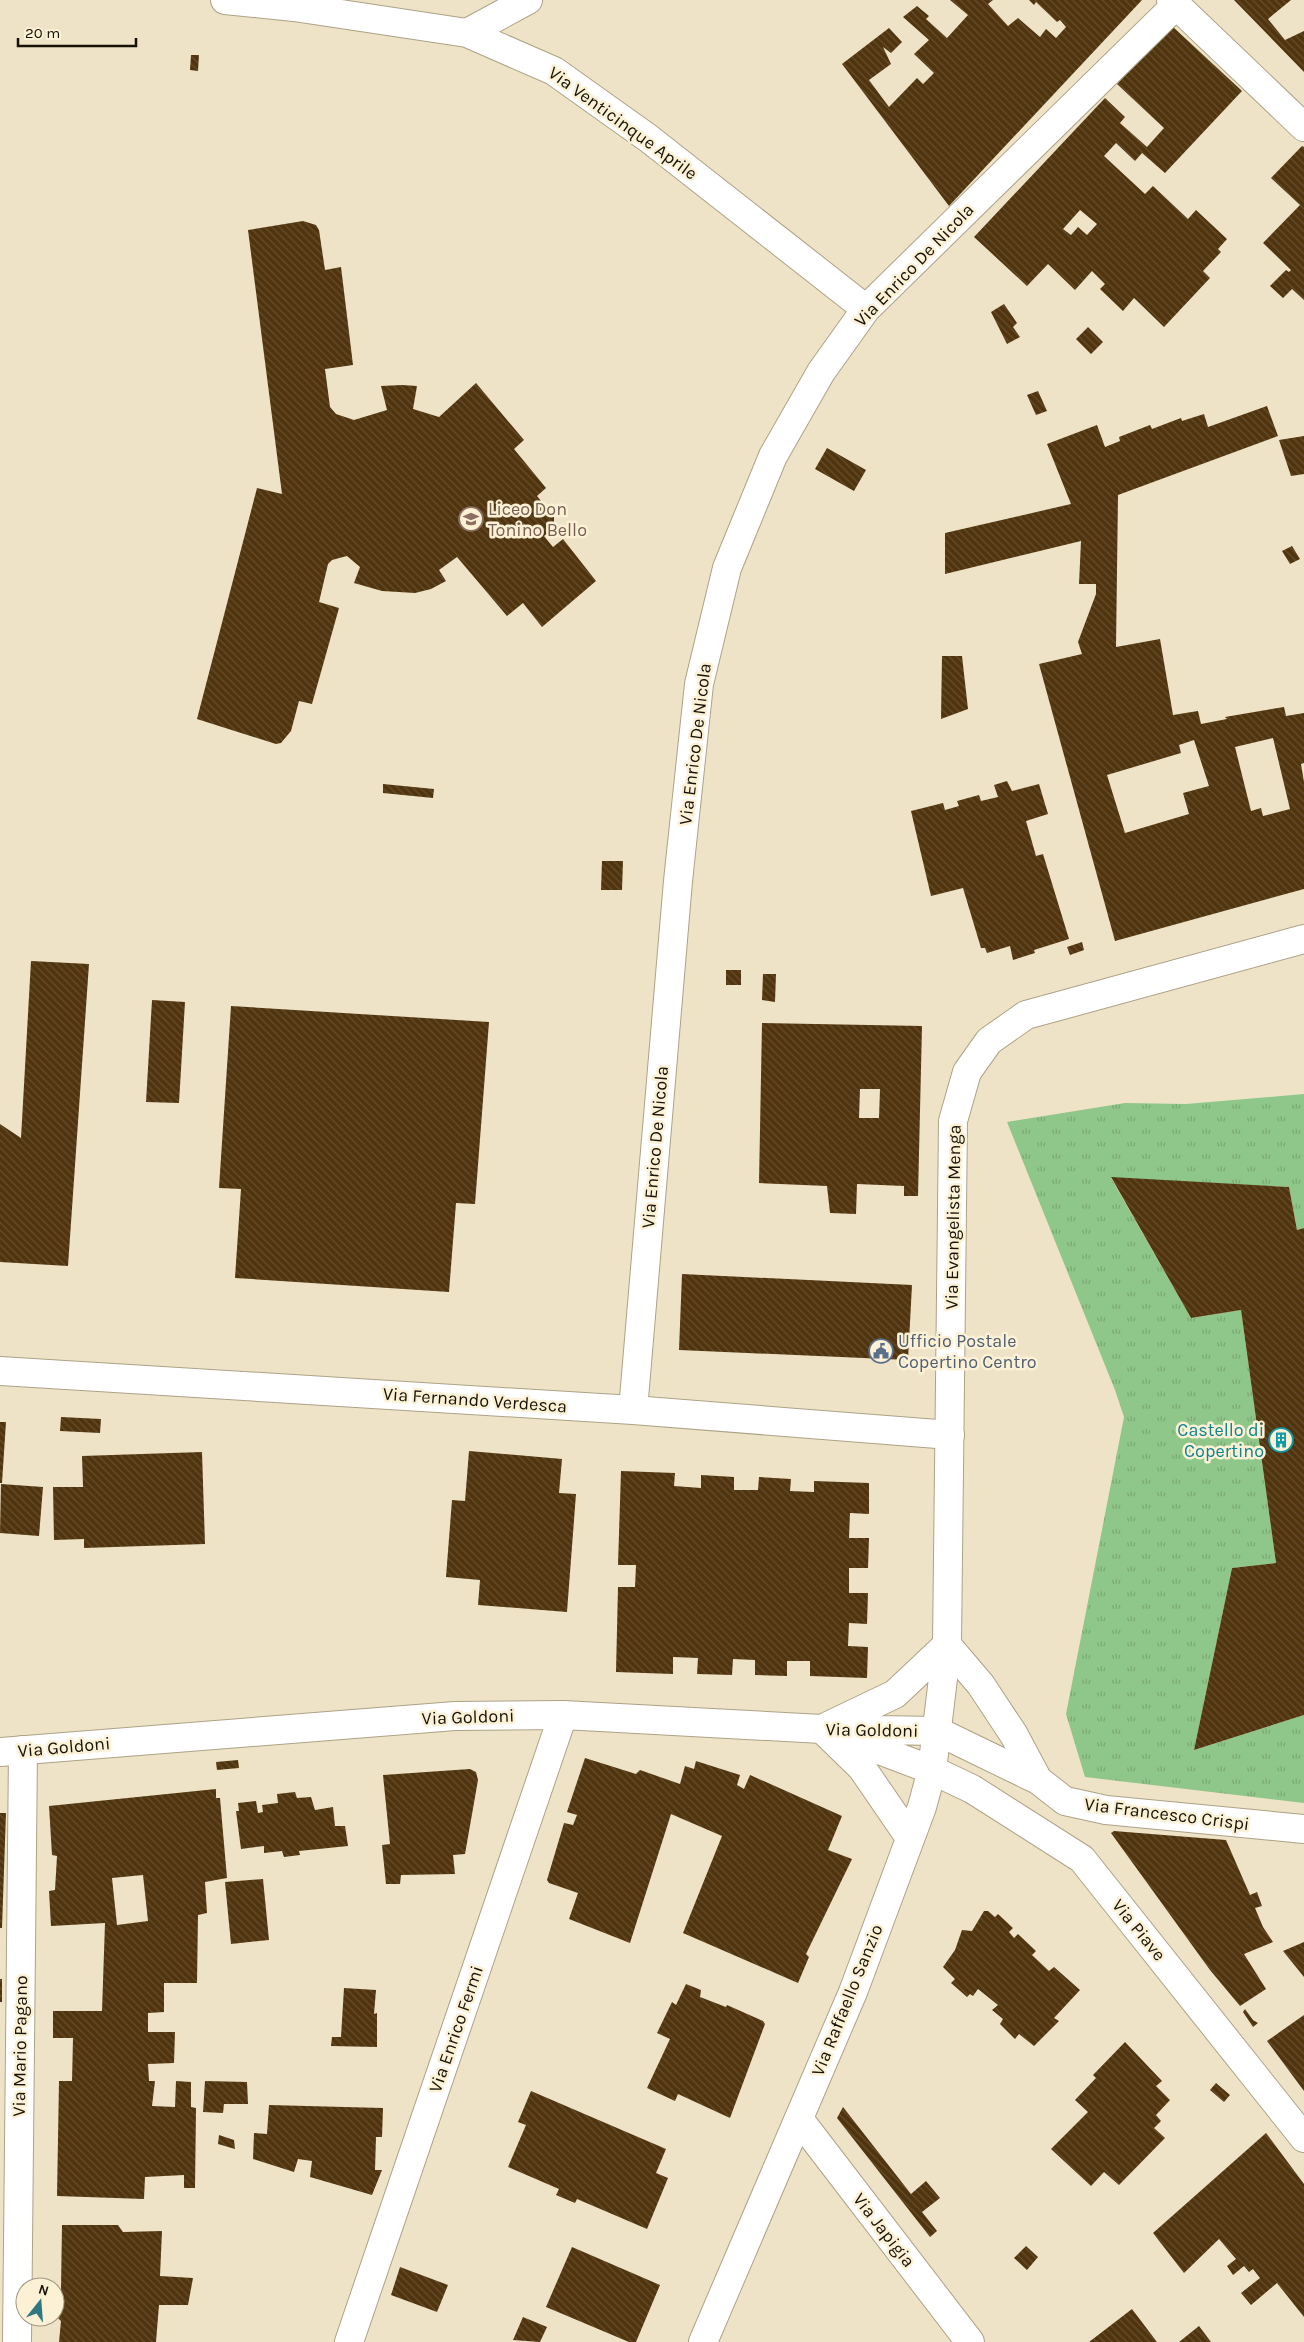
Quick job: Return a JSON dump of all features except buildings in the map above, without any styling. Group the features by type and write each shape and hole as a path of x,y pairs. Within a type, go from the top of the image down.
{"street":[{"name":"Via Venticinque Aprile","path":"225,0 294,7 467,33 554,71 648,138 866,309"},
{"path":"467,33 528,0"},
{"path":"1173,2 1304,127"},
{"name":"Via Enrico De Nicola","path":"633,1410 678,882 699,684 727,568 774,456 821,372 866,309 1173,2"},
{"name":"Via Evangelista Menga","path":"947,1645 953,1121 967,1072 988,1041 1026,1015 1304,939"},
{"name":"Via Fernando Verdesca","path":"0,1371 633,1410 950,1434"},
{"path":"910,1838 862,1768 822,1729 895,1694 947,1645"},
{"name":"Via Raffaello Sanzio","path":"703,2342 853,1992 922,1806 932,1770 947,1645"},
{"name":"Via Francesco Crispi","path":"947,1645 981,1685 1014,1735 1038,1780"},
{"name":"Via Goldoni","path":"12,1751 455,1716 563,1715 822,1729 937,1731"},
{"name":"Via Enrico Fermi","path":"349,2342 563,1715"},
{"name":"Via Piave","path":"822,1729 932,1770 972,1789 1082,1859 1304,2138"},
{"name":"Via Francesco Crispi","path":"937,1731 1038,1780 1065,1801 1106,1810 1304,1829"},
{"name":"Via Mario Pagano","path":"12,1751 17,2342"},
{"name":"Via Japigia","path":"799,2119 970,2342"}],"green space":[{"path":"1304,1094 1304,1228 1297,1230 1289,1187 1111,1178 1191,1318 1241,1310 1276,1563 1232,1568 1194,1750 1304,1715 1304,1803 1085,1777 1066,1714 1124,1417 1115,1390 1007,1122 1125,1103 1186,1104"}],"place":[{"name":"Liceo Don Tonino Bello","path":"471,519"},
{"name":"Ufficio Postale Copertino Centro","path":"881,1351"},
{"name":"Castello di Copertino","path":"1281,1440"}]}
